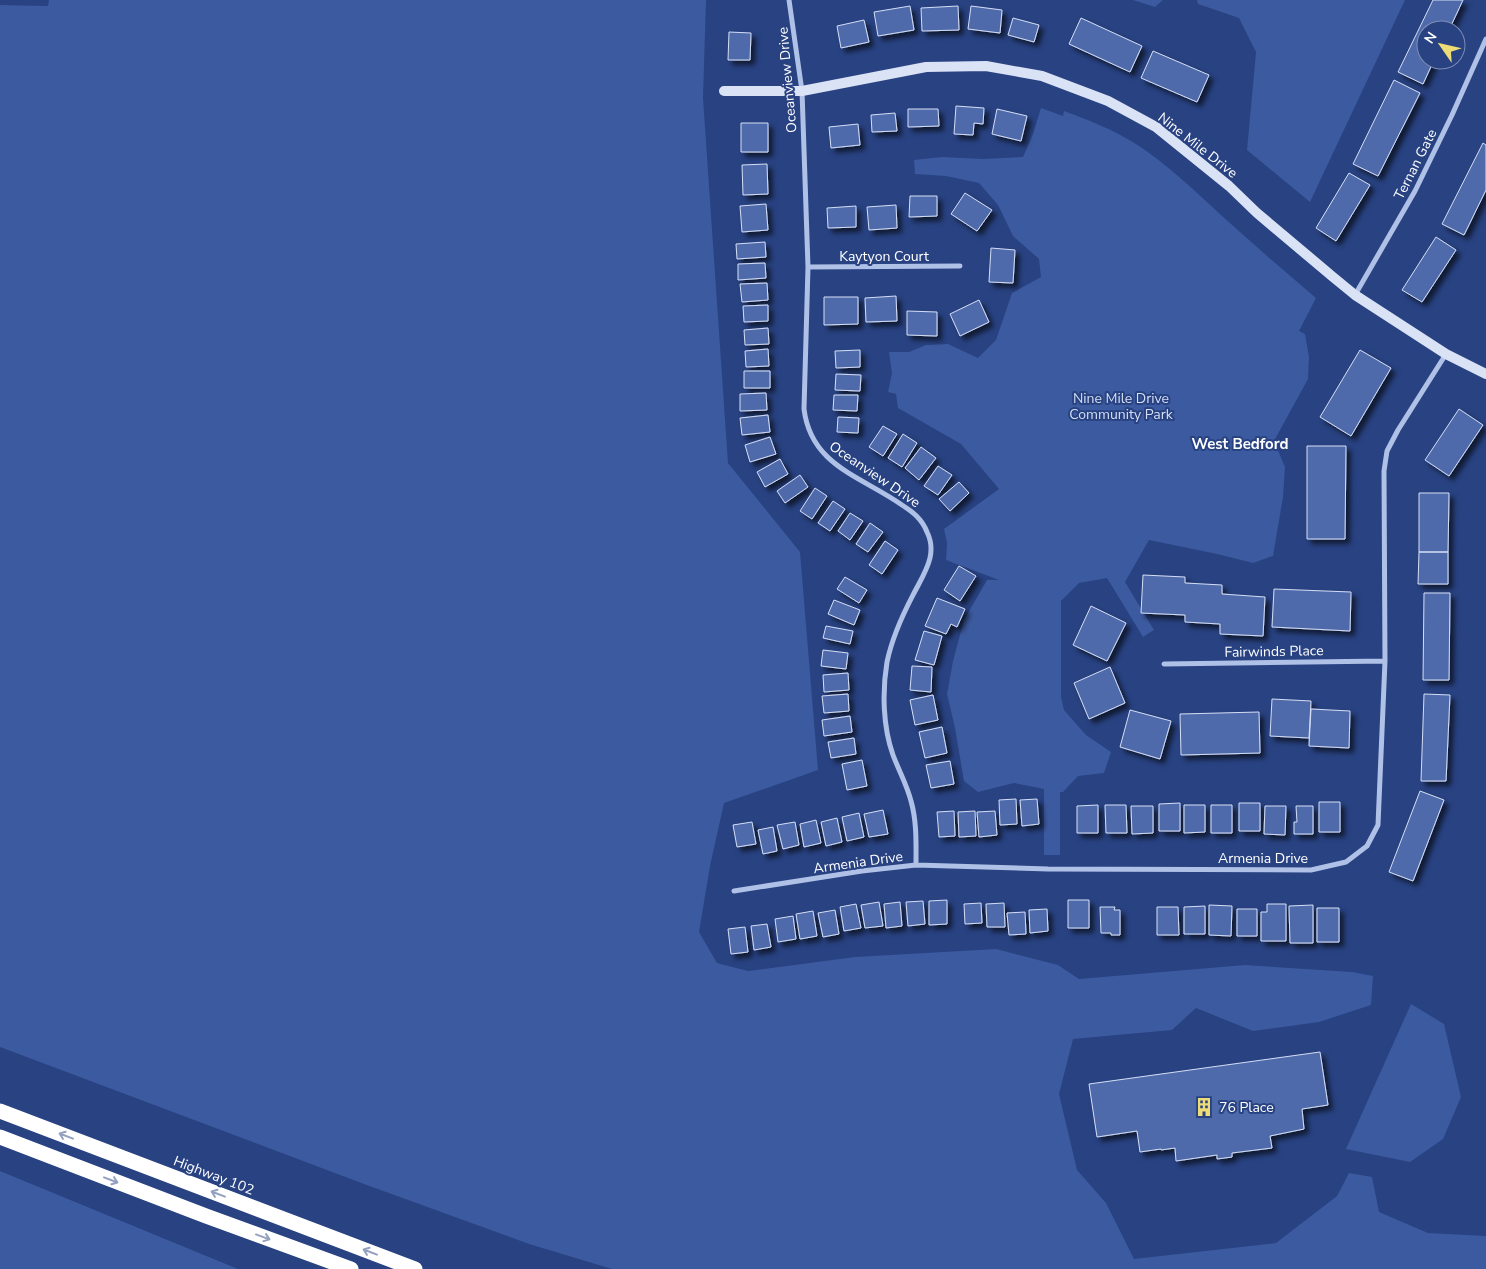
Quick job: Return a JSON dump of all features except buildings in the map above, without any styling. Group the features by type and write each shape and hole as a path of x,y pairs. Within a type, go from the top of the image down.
{"highway":[{"name":"Highway 102","path":"0,1111 415,1269"},
{"path":"0,1137 351,1269"}],"street":[{"name":"Oceanview Drive","path":"790,0 802,91 808,267 804,409 808,431 819,450 832,462 898,502 918,517 924,525 932,549 927,567 894,637 887,662 884,690 890,743 912,803 916,829 916,865"},
{"name":"Ternan Gate","path":"1355,294 1415,191 1452,116 1486,39"},
{"name":"Nine Mile Drive","path":"724,91 802,91 926,67 986,66 1042,76 1108,101 1156,127 1229,186 1332,277 1446,354 1486,374"},
{"name":"Kaytyon Court","path":"808,267 960,266"},
{"name":"Armenia Drive","path":"734,891 862,871 916,865 1058,869 1312,870 1346,862 1367,846 1378,825 1385,661 1384,471 1387,451 1398,430 1446,354"},
{"name":"Fairwinds Place","path":"1164,664 1385,661"}],"green space":[{"path":"49,0 706,0 703,98 728,463 800,552 818,770 724,803 710,866 699,932 717,963 748,971 855,957 996,949 1058,965 1079,979 1245,965 1352,972 1373,976 1371,1005 1319,1022 1253,1031 1196,1008 1172,1030 1073,1039 1059,1094 1077,1170 1106,1203 1134,1259 1276,1243 1337,1196 1349,1173 1372,1177 1379,1212 1428,1233 1486,1236 1486,1269 612,1269 529,1244 0,1047 0,5 48,6"},
{"path":"1133,0 1163,0 1155,7"},
{"path":"1197,0 1405,0 1310,202 1247,150 1256,52 1239,18 1198,4"},
{"name":"Nine Mile Drive Community Park","path":"1041,108 1063,116 1064,111 1119,134 1136,144 1159,160 1316,298 1299,331 1305,334 1309,357 1308,379 1274,441 1285,467 1283,497 1273,556 1253,563 1149,540 1125,582 1154,630 1143,637 1107,578 1079,583 1061,601 1061,697 1064,710 1086,735 1111,752 1104,773 1078,776 1063,792 1060,792 1060,855 1044,855 1044,789 1014,783 978,792 964,781 947,694 953,661 964,620 987,580 999,580 946,560 947,543 944,529 999,489 961,444 898,408 896,394 888,392 892,373 889,352 909,352 926,345 948,344 978,358 996,340 1012,293 1041,277 1039,259 1013,236 998,205 979,183 946,176 915,174 914,160 942,157 983,159 1023,157"},
{"path":"1411,1004 1444,1024 1461,1097 1443,1139 1410,1162 1346,1149"},
{"path":"0,1171 238,1269 0,1269"}],"place":[{"name":"76 Place","path":"1204,1107"}],"district":[{"name":"West Bedford","path":"1240,444"}]}
